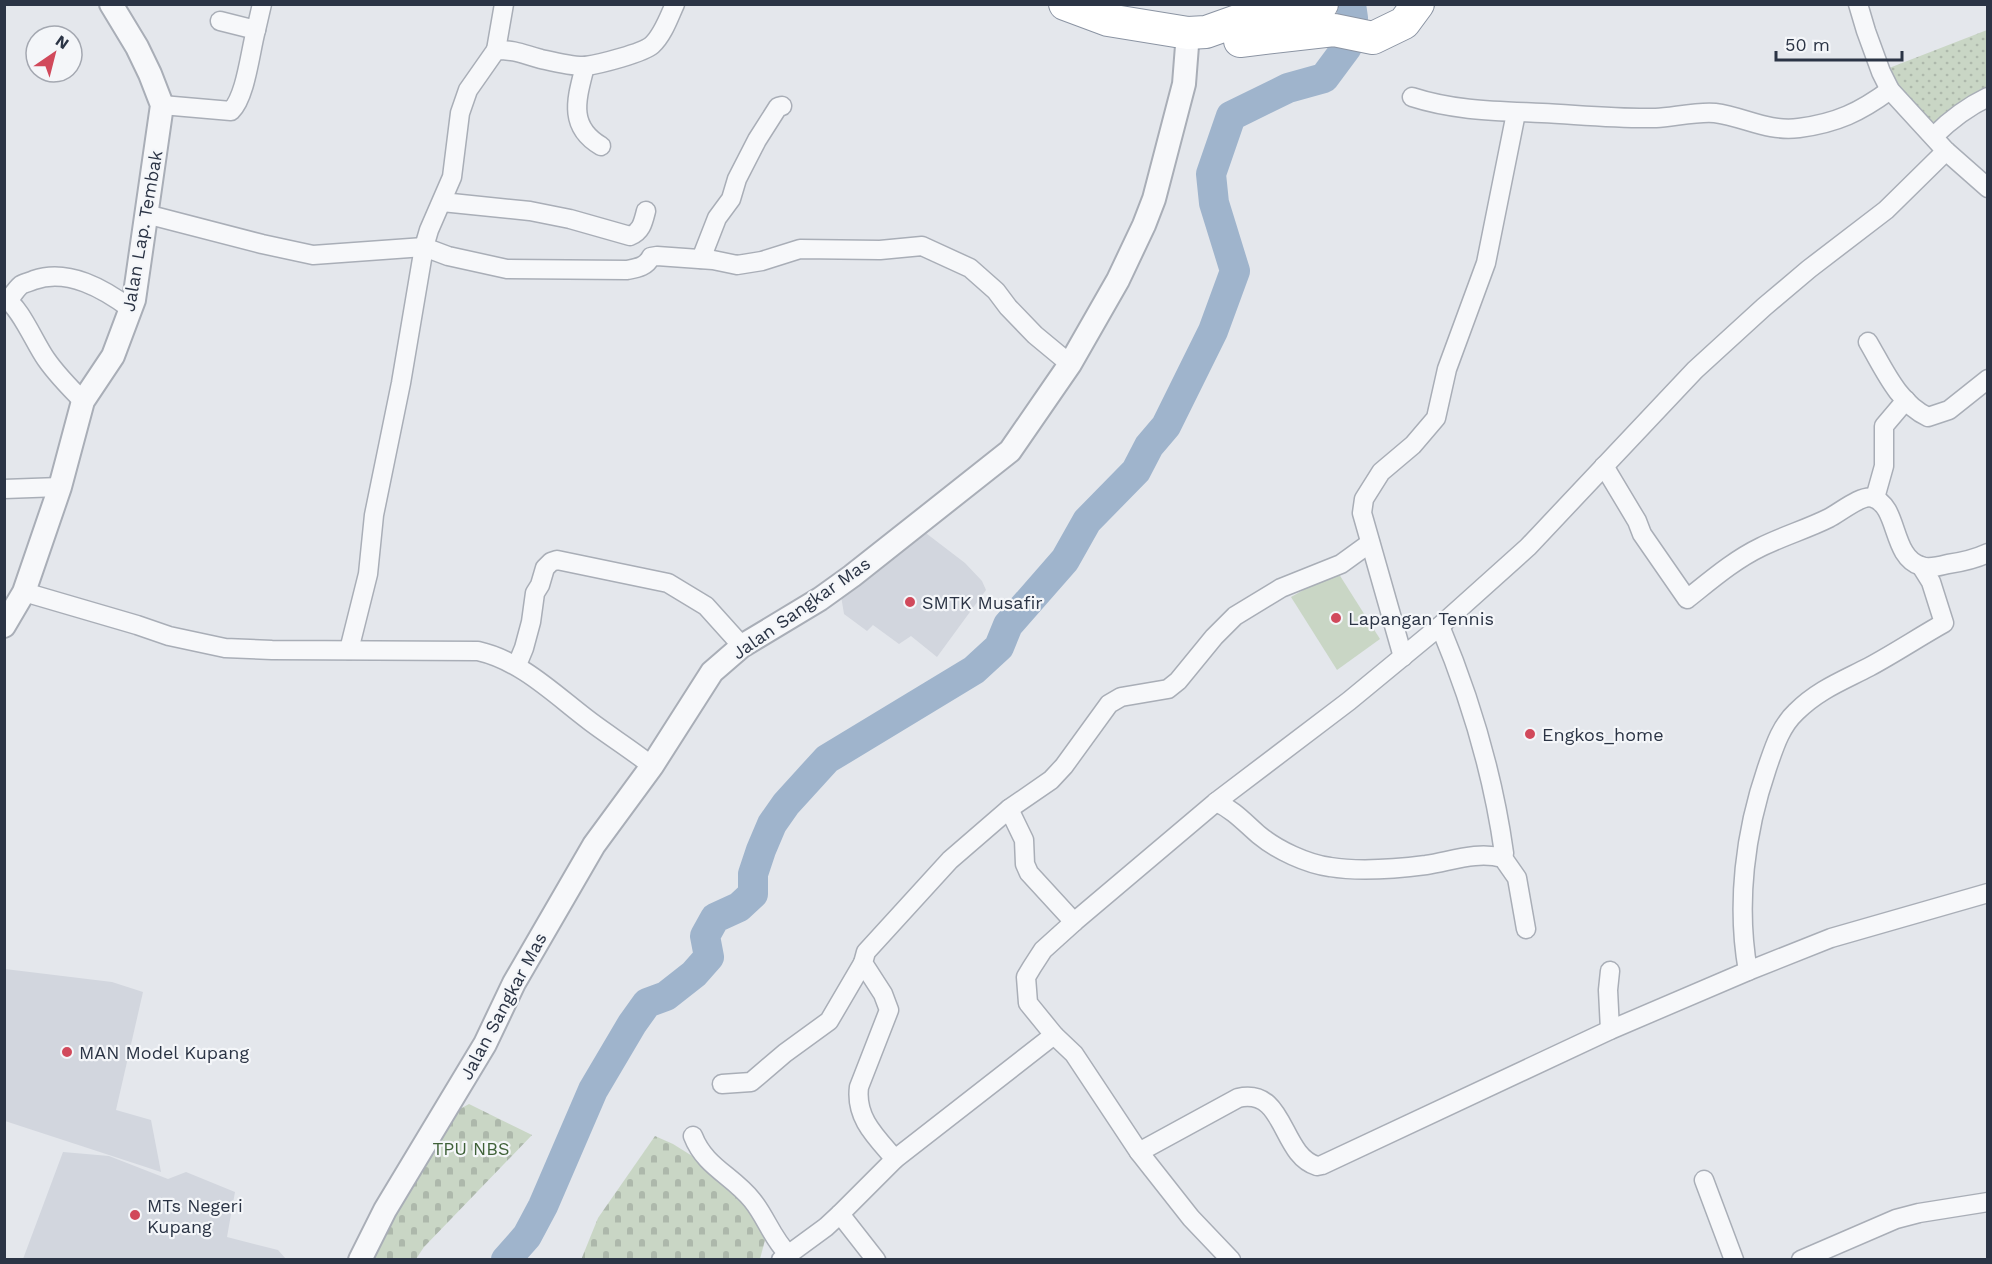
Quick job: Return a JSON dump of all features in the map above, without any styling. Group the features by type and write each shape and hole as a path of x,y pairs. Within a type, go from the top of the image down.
{"highway":[{"path":"1065,4 1108,20 1197,32 1232,42 1328,17 1373,38 1404,23 1418,4"}],"street":[{"path":"111,4 137,47 162,105 231,111 241,92 262,4"},
{"path":"349,650 368,574 374,515 401,383 424,247 452,177 459,113 468,90 496,50 504,4"},
{"path":"496,50 513,50 540,59 585,66 616,59 654,44 675,4"},
{"path":"1858,4 1869,41 1890,90 1946,151 1988,188"},
{"path":"220,21 256,30"},
{"name":"Jalan Sangkar Mas","path":"360,1260 385,1210 485,1044 514,983 594,845 652,765 712,672 742,646 820,599 1010,451 1070,364 1118,280 1154,199 1197,32"},
{"path":"585,66 577,110 579,125 590,139 601,146"},
{"path":"1412,97 1429,103 1469,110 1655,118 1714,113 1761,126 1799,128 1853,114 1866,108 1890,90"},
{"path":"1934,136 1951,120 1988,97"},
{"name":"Jalan Lap. Tembak","path":"4,626 24,592 60,487 83,401 113,356 131,309 162,105"},
{"path":"701,259 717,218 731,199 737,179 757,140 778,107 782,105"},
{"path":"1403,657 1362,513 1364,499 1381,472 1413,445 1436,418 1447,369 1486,263 1516,113"},
{"path":"1231,1260 1191,1218 1139,1152 1074,1054 1054,1035 1028,1003 1026,977 1043,950 1216,802 1292,746 1440,626 1528,547 1695,370 1809,269 1886,210 1946,151"},
{"path":"442,202 530,211 570,219 630,236 637,234 646,212"},
{"path":"146,214 313,255 424,247 448,256 507,269 627,270 637,269 648,263 651,257 657,256 737,264 762,261 800,249 880,250 922,246 970,268 996,291 1035,335 1070,364"},
{"path":"83,401 48,362 7,299 21,285 42,278 61,276 82,281 102,290 131,309"},
{"path":"1868,342 1895,388 1916,411 1928,417 1938,416 1949,410 1988,379"},
{"path":"1875,498 1884,466 1884,426 1906,400"},
{"path":"1604,466 1637,521 1642,534 1687,599 1732,563 1759,548 1828,519 1869,497 1875,498 1886,508 1906,555 1921,566 1931,582 1944,623 1868,667 1821,690 1795,713 1776,740 1757,796 1747,845 1743,899 1743,944 1748,971"},
{"path":"4,489 60,487"},
{"path":"722,1084 751,1082 785,1053 830,1021 863,963 866,952 950,860 1009,809 1051,780 1064,766 1109,704 1115,699 1168,689 1178,681 1214,637 1235,616 1281,588 1341,564 1370,543"},
{"path":"1921,566 1940,566 1988,553"},
{"path":"517,665 531,622 535,593 545,568 550,562 557,560 668,583 706,606 742,646"},
{"path":"24,592 197,644 225,648 478,651 491,654 517,665 652,765"},
{"path":"1440,626 1457,666 1478,729 1495,796 1503,858 1517,878 1526,929"},
{"path":"1216,802 1230,808 1262,837 1281,849 1329,867 1366,870 1425,865 1480,855 1503,858"},
{"path":"1009,809 1024,840 1025,864 1029,873 1074,922"},
{"path":"1139,1152 1238,1098 1250,1095 1268,1103 1305,1160 1311,1164 1322,1165 1610,1030 1748,971 1831,938 1988,893"},
{"path":"863,963 883,994 889,1010 859,1087 857,1099 866,1126 895,1159"},
{"path":"1610,971 1608,990 1610,1030"},
{"path":"693,1136 698,1149 705,1158 753,1200 784,1257 840,1214 895,1159 1054,1035"},
{"path":"1704,1180 1734,1260"},
{"path":"1801,1260 1896,1220 1919,1213 1988,1202"},
{"path":"840,1214 876,1260"}],"shaded area":[{"name":"SMTK Musafir","path":"914,524 965,563 982,581 986,590 937,657 911,636 899,644 873,625 867,631 844,614 838,578"},
{"name":"MAN Model Kupang","path":"5,969 112,982 143,992 116,1110 151,1120 161,1172 5,1121"},
{"name":"MTs Negeri Kupang","path":"63,1152 109,1156 168,1179 186,1172 235,1192 227,1237 278,1250 286,1259 23,1259"}],"green space":[{"path":"1987,30 1987,94 1937,129 1884,70"},
{"name":"Lapangan Tennis","path":"1337,571 1380,639 1337,670 1291,597"},
{"name":"TPU NBS","path":"469,1104 532,1135 424,1247 416,1259 360,1260 436,1136 458,1110"},
{"path":"655,1136 673,1144 721,1174 755,1212 765,1240 760,1259 581,1260 598,1218"}],"waterway":[{"path":"506,1260 527,1236 543,1206 593,1090 632,1024 647,1003 666,996 694,974 709,957 705,936 715,918 739,907 753,894 753,874 761,850 772,824 786,804 827,759 974,670 999,647 1008,625 1065,560 1087,521 1136,471 1149,446 1166,426 1213,331 1235,271 1214,203 1211,174 1231,116 1288,88 1324,78 1347,47 1353,18 1351,4"}],"place":[{"name":"SMTK Musafir","path":"910,602"},
{"name":"Lapangan Tennis","path":"1336,618"},
{"name":"Engkos_home","path":"1530,734"},
{"name":"MAN Model Kupang","path":"67,1052"},
{"name":"MTs Negeri Kupang","path":"135,1215"}]}
